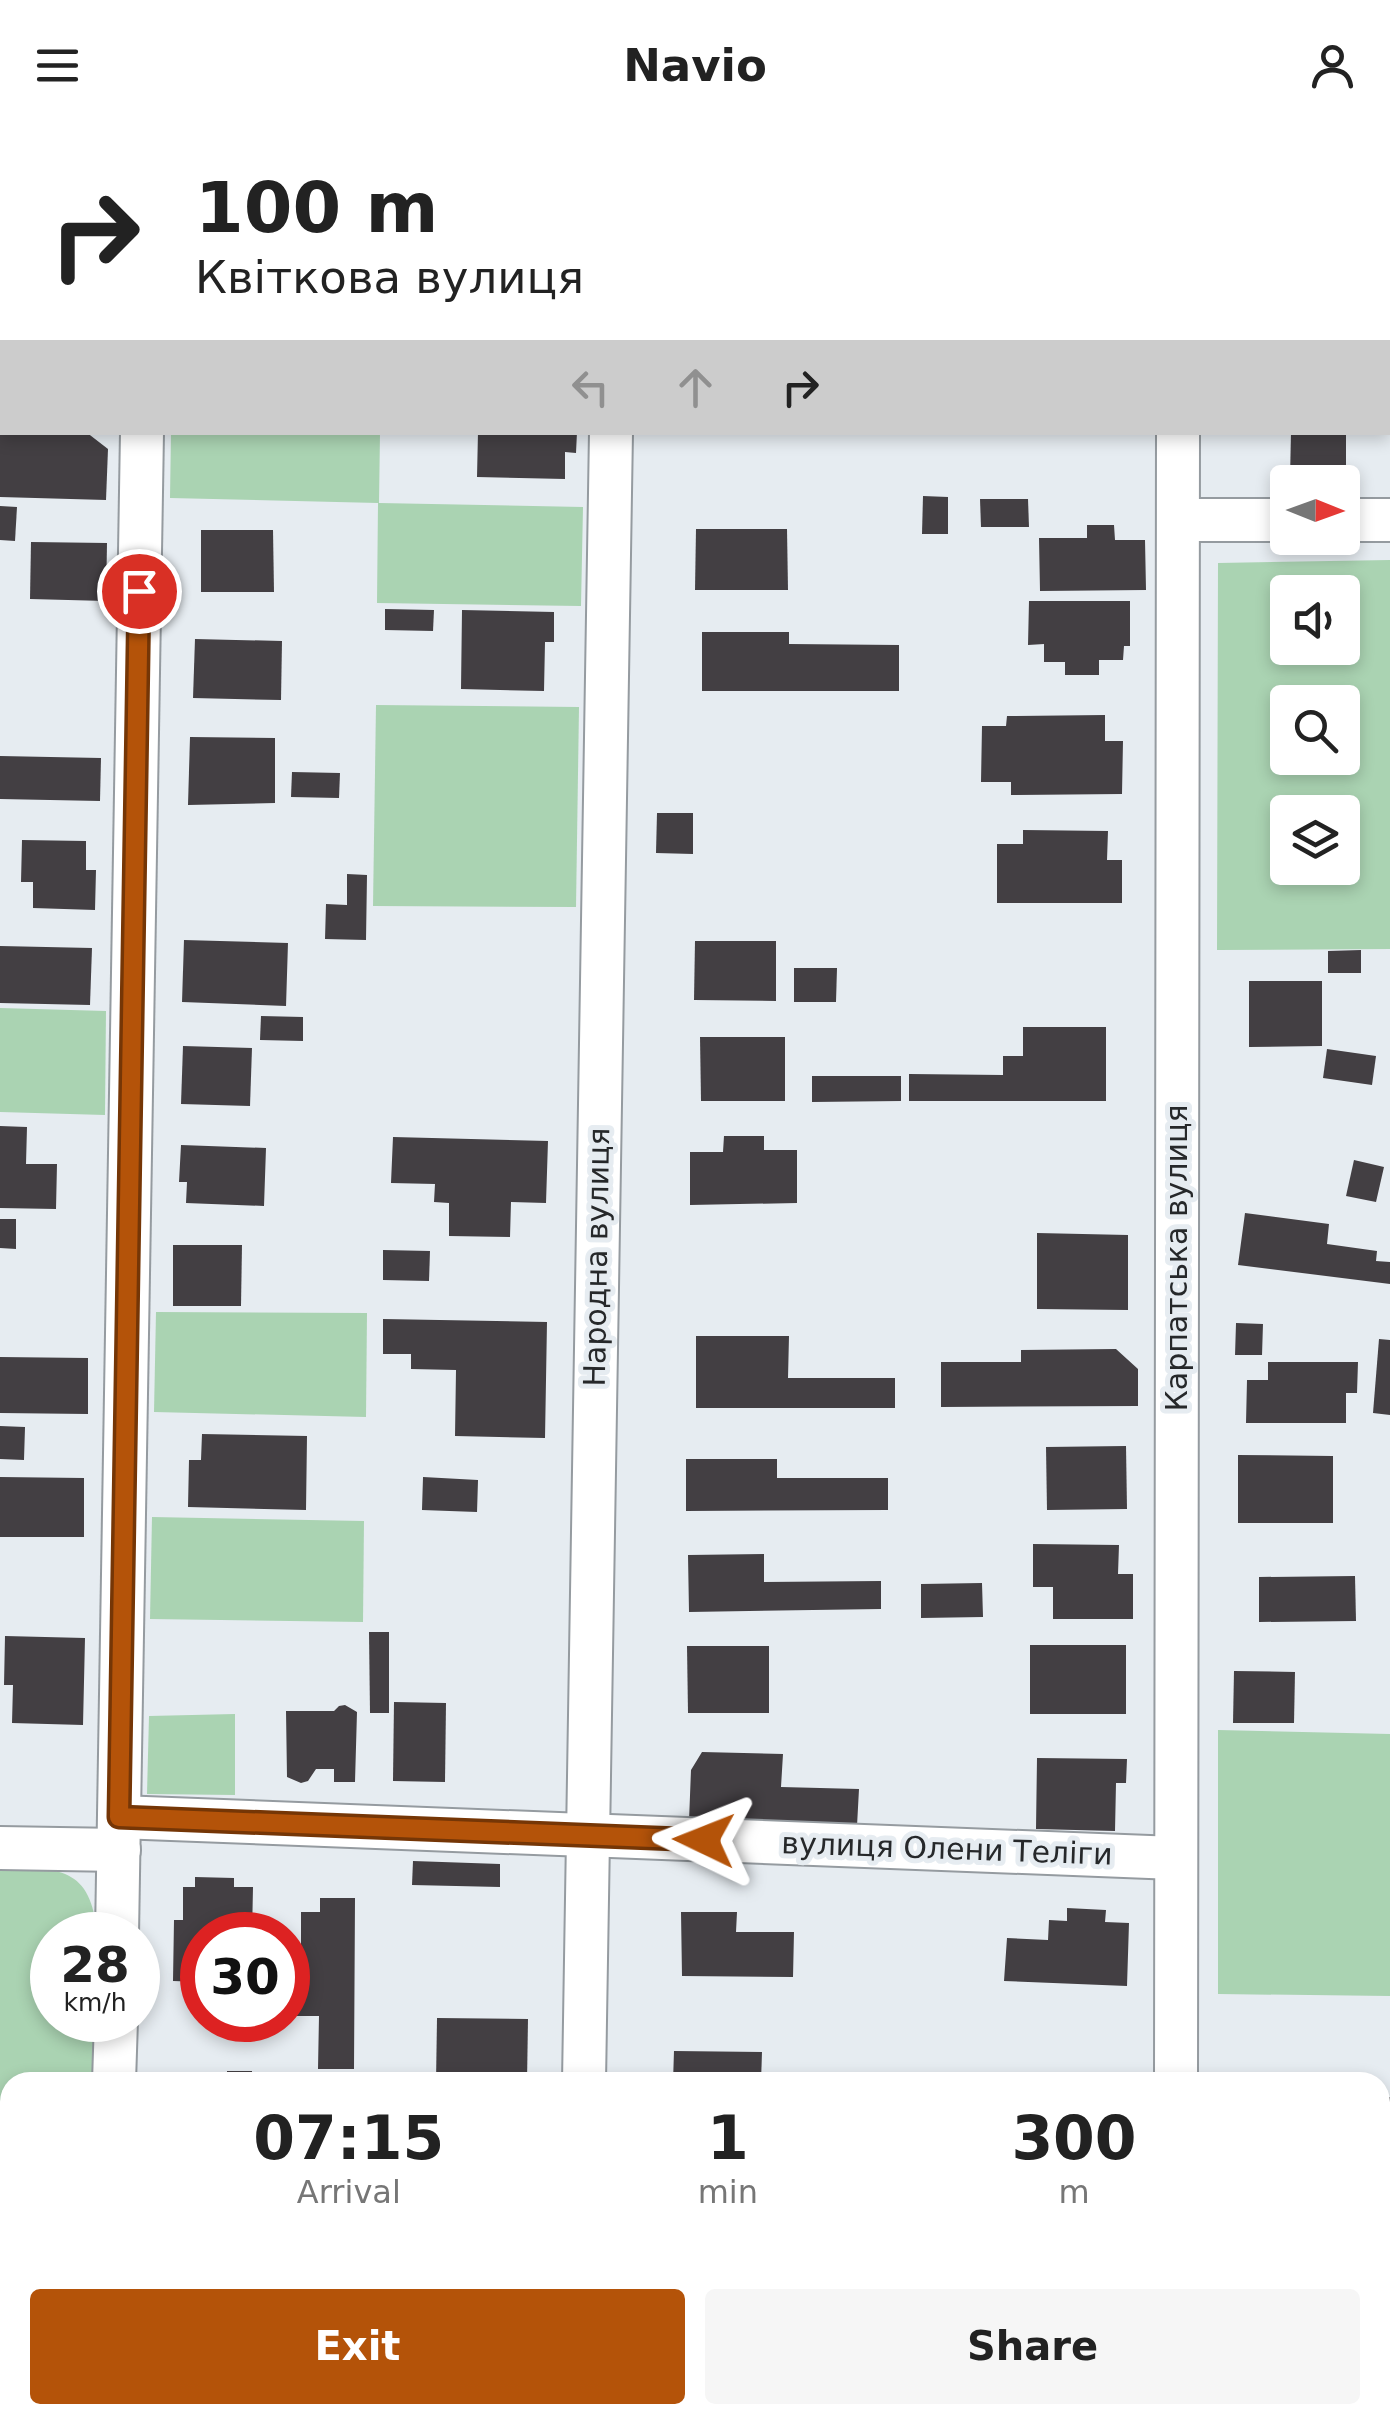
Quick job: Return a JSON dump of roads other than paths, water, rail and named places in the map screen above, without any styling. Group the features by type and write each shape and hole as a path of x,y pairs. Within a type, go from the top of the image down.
{"street":[{"path":"117,1912 142,435"},
{"name":"Народна вулиця","path":"584,2072 611,435"},
{"name":"Карпатська вулиця","path":"1176,2072 1178,435"},
{"path":"1178,520 1270,520"},
{"path":"1360,520 1390,520"},
{"name":"вулиця Олени Теліги","path":"0,1848 119,1834 587,1835 1175,1858"},
{"path":"114,2072 115,2042"}]}
